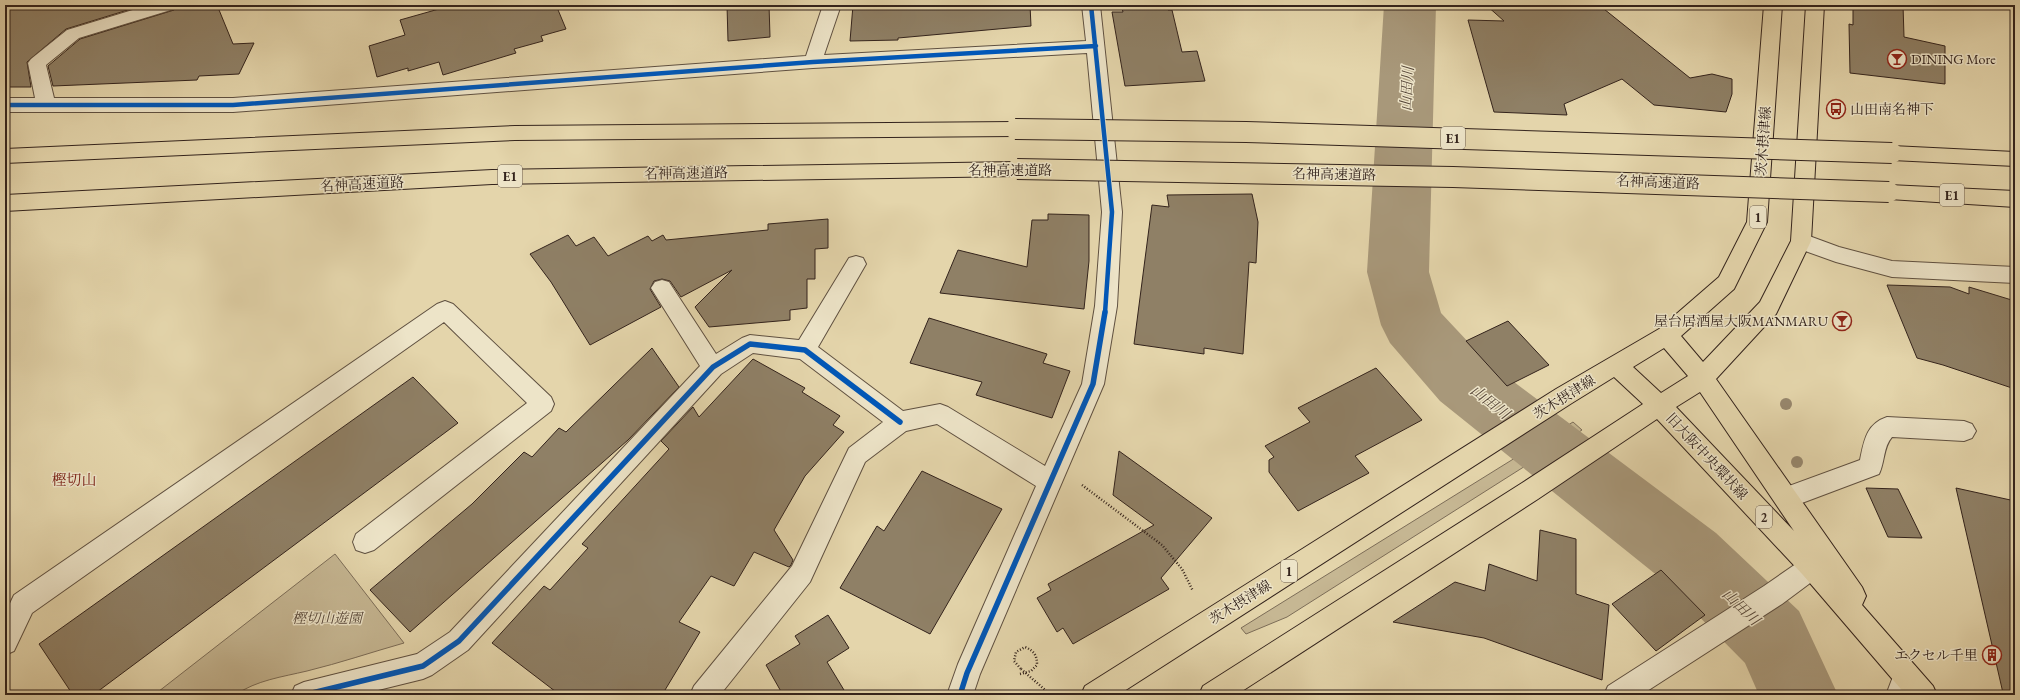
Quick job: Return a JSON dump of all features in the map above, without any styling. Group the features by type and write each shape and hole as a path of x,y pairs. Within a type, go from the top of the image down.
{"main road":[{"name":"茨木摂津線","path":"1094,695 1564,396 1667,335 1727,283 1757,222 1773,5"},
{"path":"1212,695 1703,378 1768,308 1801,241 1815,5"},
{"name":"E1","path":"5,156 515,133 1015,129 1262,132 1892,153 2015,159"},
{"name":"名神高速道路","path":"5,203 492,177 1016,169 1252,172 1640,181 2015,199"},
{"name":"旧大阪中央環状線","path":"1667,335 1703,378 1786,498 1902,685"},
{"name":"旧大阪中央環状線","path":"1616,365 1660,406 1812,568 1902,685 1924,695"}],"street":[{"path":"46,106 37,63 73,34 168,5"},
{"path":"812,62 832,5"},
{"path":"960,695 966,673 1093,384 1106,306 1112,212 1091,5"},
{"path":"5,105 233,105 812,62 1096,46"},
{"path":"1801,241 1836,254 1892,269 2015,275"},
{"path":"805,350 856,264"},
{"path":"662,288 713,367"},
{"path":"5,642 23,604 445,310 543,404 365,542"},
{"path":"304,695 423,666 459,641 713,367 750,344 805,350 900,422"},
{"path":"703,695 801,574 857,455 900,422 940,414 1050,482"},
{"path":"1786,498 1871,467 1876,438 1887,427 1964,431"},
{"path":"1617,695 1773,595 1812,568"}],"path":[{"path":"1076,480 1162,545 1182,569 1193,591"},
{"path":"1020,674 1026,672 1031,670 1036,665 1037,657 1032,650 1025,647 1016,652 1014,661 1021,669 1027,674 1051,695"}],"green space":[{"path":"1573,422 1582,430 1287,617 1246,634 1241,628"},
{"name":"樫切山遊園","path":"335,554 404,643 332,665 261,682 235,695 154,695"}],"building":[{"path":"5,5 144,5 66,29 27,62 31,87 5,87"},
{"path":"178,5 217,5 233,44 254,43 239,74 199,76 197,80 53,86 48,66 80,39 174,10"},
{"path":"453,5 556,5 566,29 541,36 543,41 514,49 516,53 443,75 439,62 408,71 408,68 377,77 369,46 405,35 400,20"},
{"path":"727,5 769,5 770,37 728,41"},
{"path":"853,5 1030,5 1031,26 898,38 898,40 850,41"},
{"path":"1121,5 1167,5 1168,10 1172,10 1182,52 1197,51 1205,81 1125,86 1112,12 1123,12"},
{"path":"1486,5 1599,5 1690,78 1712,74 1732,79 1732,94 1726,112 1654,105 1622,79 1564,104 1567,115 1494,112 1468,20 1504,21"},
{"name":"DINING More","path":"1853,5 1903,5 1904,37 1945,46 1945,84 1850,73 1849,24 1853,25"},
{"path":"1252,194 1258,222 1256,263 1249,262 1243,354 1204,348 1204,354 1134,344 1152,205 1169,207 1167,195"},
{"path":"1048,214 1089,215 1089,261 1084,309 940,293 958,250 1027,267 1032,220 1048,220"},
{"path":"828,219 828,248 815,249 815,279 807,279 807,308 790,310 790,320 709,327 695,307 732,270 681,297 670,281 662,279 654,281 650,289 661,307 590,345 551,282 530,254 568,235 576,246 594,237 608,256 648,236 652,241 663,235 666,240 768,230 768,224"},
{"path":"1887,285 1950,287 1969,294 1969,287 2015,301 2015,389 1917,358"},
{"path":"929,318 1047,354 1043,363 1070,371 1052,418 976,395 982,382 910,363"},
{"path":"1508,321 1549,365 1507,386 1466,341"},
{"path":"652,348 679,387 628,440 410,632 370,590 472,504 524,452 532,457 559,428 566,432"},
{"path":"753,359 805,388 802,392 840,416 833,425 844,432 805,476 774,530 793,560 791,565 789,567 754,552 734,586 711,576 679,622 700,632 662,695 560,695 492,643 544,586 550,590 588,548 582,544 669,449 661,441 693,407 699,417"},
{"path":"1376,368 1422,420 1355,456 1369,473 1298,511 1269,472 1269,460 1274,457 1265,446 1310,422 1298,408"},
{"path":"413,377 458,423 93,695 73,695 39,644"},
{"path":"1119,451 1212,518 1161,578 1169,589 1073,644 1063,628 1057,632 1037,598 1051,590 1048,584 1154,525 1113,495"},
{"path":"922,471 1002,509 930,634 840,588 877,526 884,531"},
{"path":"1866,488 1898,489 1922,538 1888,537"},
{"path":"1956,488 2015,501 2015,692 2003,693"},
{"path":"1540,530 1576,539 1576,594 1609,605 1602,680 1484,638 1393,622 1455,582 1485,591 1489,564 1537,581"},
{"path":"1661,570 1705,615 1656,651 1612,604"},
{"path":"828,615 849,648 827,662 847,695 783,695 766,665 800,644 795,636"}],"waterway":[{"name":"山田川","path":"1410,5 1398,272 1413,325 1463,381 1690,557 1772,637 1799,695"}],"cycle path":[{"path":"960,695 967,673 1093,384 1106,306 1112,212 1091,5"},
{"path":"5,105 233,105 813,62 1096,46"},
{"path":"304,695 423,666 459,641 713,367 750,344 805,350 900,422"}],"place":[{"name":"DINING More","path":"1897,59"},
{"name":"山田南名神下","path":"1836,109"},
{"name":"屋台居酒屋大阪MANMARU","path":"1842,321"},
{"name":"エクセル千里","path":"1992,655"}],"district":[{"name":"樫切山","path":"74,480"}]}
